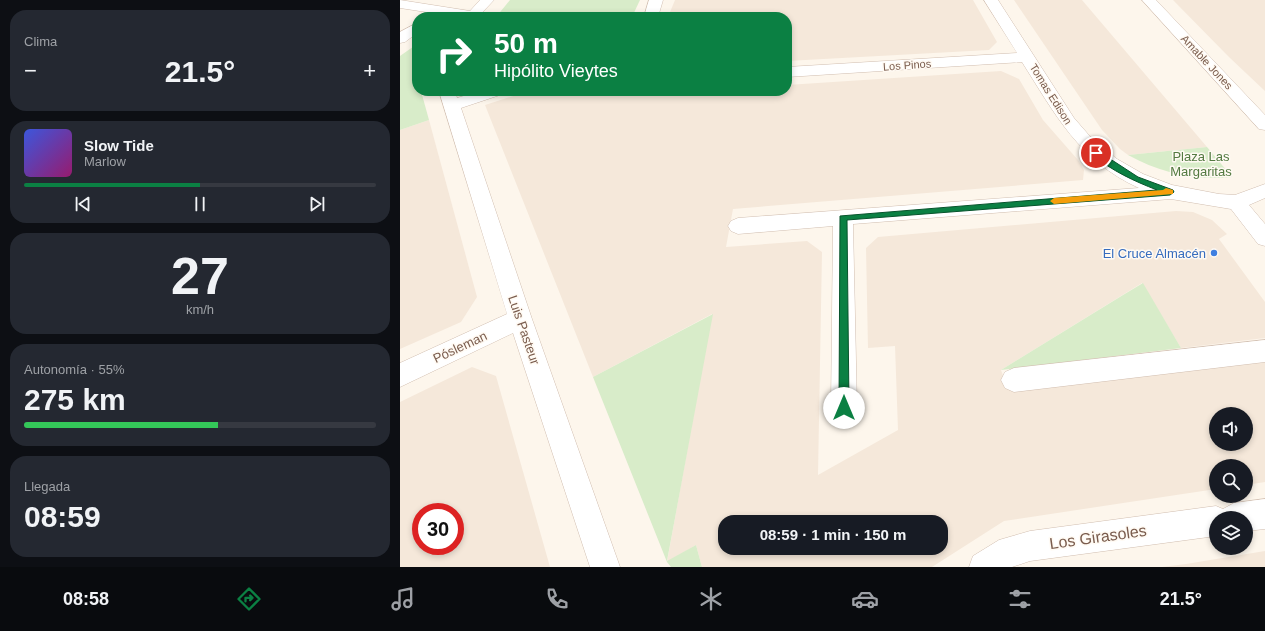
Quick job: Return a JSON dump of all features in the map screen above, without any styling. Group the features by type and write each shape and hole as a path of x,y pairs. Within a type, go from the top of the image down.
{"street":[{"path":"476,12 487,0"},
{"path":"652,12 656,0"},
{"name":"Tomas Edison","path":"991,0 1068,122 1085,143 1105,161 1119,170 1150,186 1170,192"},
{"name":"Amable Jones","path":"1149,0 1265,125"},
{"path":"400,4 430,12"},
{"path":"400,39 412,31"},
{"name":"Los Pinos","path":"792,72 1027,57"},
{"path":"449,98 463,96"},
{"name":"Luis Pasteur","path":"449,98 520,319 605,567"},
{"path":"738,226 1170,192 1206,199 1236,202 1265,191"},
{"path":"1236,202 1265,238"},
{"path":"843,218 844,408"},
{"name":"Pósleman","path":"400,375 520,319"},
{"path":"1014,380 1265,351"},
{"path":"1253,516 1265,514"},
{"name":"Los Girasoles","path":"984,567 1010,551 1030,546 1209,522"}],"shaded area":[{"path":"675,0 973,0 997,42 989,50 792,61 792,12 670,12"},
{"path":"1014,0 1082,0 1207,147 1128,155 1120,149 1102,130"},
{"path":"1173,0 1265,0 1265,91 1229,57"},
{"path":"1001,71 1019,79 1043,120 1078,160 1084,170 1083,180 733,209 726,247 807,241 822,252 818,475 898,430 895,346 868,348 866,248 878,237 1176,211 1193,212 1212,220 1227,234 1219,239 1265,302 1265,338 1181,348 1142,283 1001,370 1008,390 1265,360 1265,482 1253,484 1253,459 1209,459 1209,490 1004,521 932,567 702,567 696,545 667,562 712,314 593,377 485,105 513,96 792,96 792,85"},
{"path":"429,120 477,297 461,322 400,349 400,130"},
{"path":"472,367 496,376 550,567 400,567 400,402"},
{"path":"1265,551 1265,567 1162,567 1241,555 1253,555 1253,553"}],"green space":[{"path":"510,0 640,0 634,12 500,12"},
{"path":"412,48 412,96 422,96 429,120 400,130 400,56"},
{"name":"Plaza Las Margaritas","path":"1207,147 1232,177 1191,177 1153,167 1128,155"},
{"path":"1143,283 1181,348 1001,370 1123,295"},
{"path":"713,314 667,561 696,545 702,567 671,567 667,562 593,377"}],"slow traffic":[{"path":"1054,201 1170,192 1166,191"}],"place":[{"name":"El Cruce Almacén","path":"1214,253"}],"route":[{"path":"844,408 843,218 1170,192 1150,186 1135,179 1105,161 1096,153"}]}
